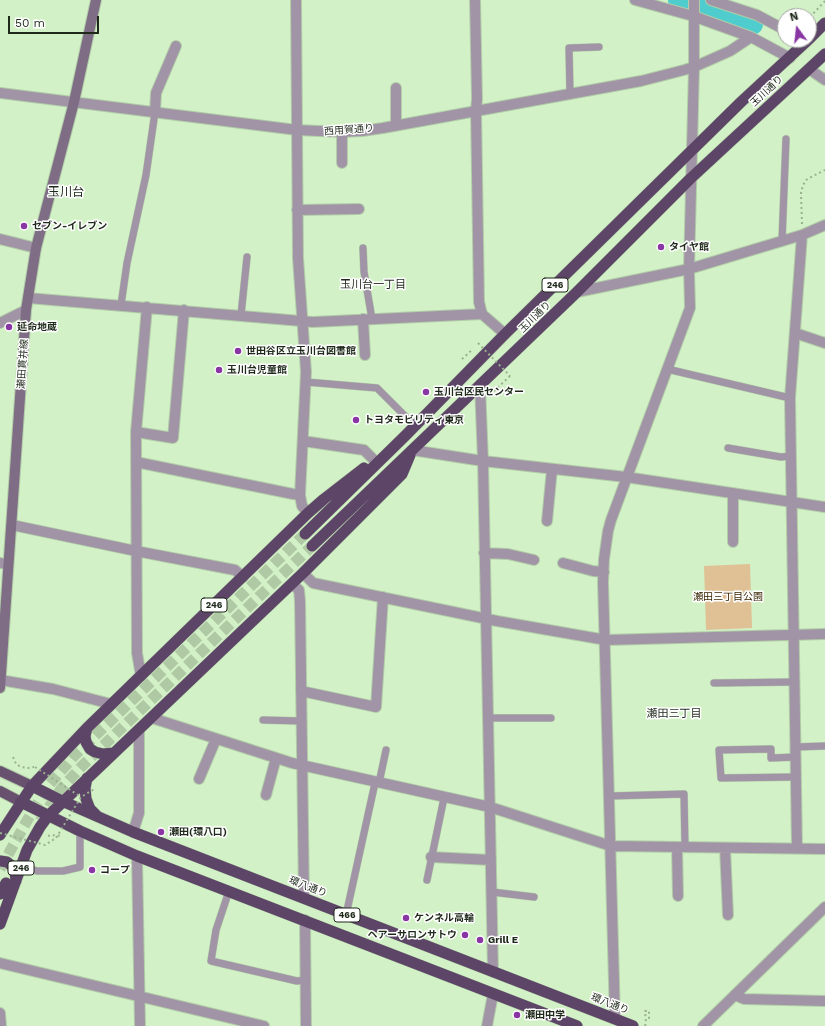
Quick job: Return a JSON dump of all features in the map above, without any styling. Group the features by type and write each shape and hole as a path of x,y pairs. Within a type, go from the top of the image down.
{"highway":[{"name":"玉川通り","path":"817,31 825,23"},
{"name":"玉川通り","path":"305,534 415,426 505,334 692,152 741,102 799,48"},
{"name":"玉川通り","path":"312,546 577,292 691,178 824,56"},
{"name":"246","path":"0,834 32,786 111,704 308,513 406,435"},
{"name":"246","path":"0,894 11,883 22,866 33,838 48,816 304,573 402,474 412,450"},
{"path":"87,728 85,736 86,742 90,749 103,754 114,753"},
{"path":"87,778 84,788 86,799 90,809 98,817"},
{"name":"環八通り","path":"32,786 62,802 133,832 633,1026"},
{"name":"466","path":"21,802 80,831 137,856 577,1026"},
{"path":"0,861 7,862 12,866 16,877 11,883"},
{"name":"246","path":"0,924 11,883"}],"main road":[{"name":"瀬田貫井線","path":"0,688 4,564 12,524 26,310 36,248 74,102 96,0"},
{"name":"環八通り","path":"0,771 32,786"},
{"path":"0,791 21,802"}],"street":[{"path":"296,0 298,258 306,372 300,495 302,506 308,513"},
{"path":"475,0 479,302 482,314 505,334"},
{"path":"635,0 693,16 751,37 790,58"},
{"path":"615,1018 604,572 608,531 626,477 633,463 690,308 689,269 694,67 694,0"},
{"path":"711,0 757,15 777,26"},
{"name":"西用賀通り","path":"0,93 297,130 342,132 362,131 655,78 694,67 730,51 751,37"},
{"path":"155,112 156,93 176,46"},
{"path":"809,69 825,80"},
{"path":"396,88 396,125"},
{"path":"342,132 342,163"},
{"path":"297,210 359,209"},
{"path":"577,292 689,269 802,235 825,225"},
{"path":"797,848 790,398 802,235"},
{"path":"0,239 36,248"},
{"path":"28,298 313,322 482,314"},
{"path":"141,676 137,653 136,432 147,307"},
{"path":"0,323 26,310"},
{"path":"136,432 173,438 184,310"},
{"path":"365,355 367,319"},
{"path":"795,333 825,343"},
{"path":"4,564 14,420 22,365"},
{"path":"480,386 483,461 493,972"},
{"path":"303,441 364,450 374,460"},
{"path":"412,450 483,461 626,477 825,507"},
{"path":"136,462 300,495"},
{"path":"547,521 552,469"},
{"path":"732,542 733,494"},
{"path":"12,524 136,551 235,570 243,577"},
{"path":"484,554 508,554 534,560"},
{"path":"563,563 604,572"},
{"path":"304,573 313,583 485,618 606,640 825,634"},
{"path":"292,584 298,590 300,601 304,898"},
{"path":"301,691 376,707 383,597"},
{"path":"0,680 53,689 111,704"},
{"path":"152,718 303,766 490,807 611,846 825,849"},
{"path":"133,832 139,813 139,730"},
{"path":"199,779 216,739"},
{"path":"266,795 276,758"},
{"path":"678,896 681,847"},
{"path":"725,848 728,915"},
{"path":"137,856 140,1026"},
{"path":"432,857 491,860"},
{"path":"703,1026 825,907"},
{"path":"304,920 306,1026"},
{"path":"0,963 264,1026"},
{"path":"487,1026 493,994"},
{"path":"735,994 744,999 825,1000"},
{"path":"0,1013 1,1026"}],"lane":[{"path":"570,93 569,48 599,47"},
{"path":"121,305 127,263 146,175 155,112"},
{"path":"782,241 786,139"},
{"path":"363,248 367,319"},
{"path":"241,315 247,257"},
{"path":"667,369 790,398"},
{"path":"306,382 377,388 415,426"},
{"path":"728,448 781,457 791,456"},
{"path":"714,683 794,682"},
{"path":"487,718 551,718"},
{"path":"263,720 302,721"},
{"path":"796,777 721,778 719,750 771,749 771,758 825,746"},
{"path":"346,915 386,750"},
{"path":"610,796 684,794 681,847"},
{"path":"427,880 444,798"},
{"path":"22,866 37,871 62,871 80,867 80,831"},
{"path":"229,891 216,930 210,961 297,981 305,980"},
{"path":"492,892 534,898"}],"path":[{"path":"817,10 825,2"},
{"path":"802,235 801,193 803,185 806,180 825,170"},
{"path":"478,343 510,376 494,391"},
{"path":"462,359 473,349"},
{"path":"13,757 16,764 21,767 35,767 81,797"},
{"path":"0,834 45,845 56,838 81,797 96,788"},
{"path":"646,1023 645,1011 649,1011 649,1020"}],"green space":[{"name":"瀬田三丁目公園","path":"750,564 752,628 706,630 704,566"}],"waterway":[{"path":"679,0 687,3"},
{"path":"704,8 752,24"}],"tunnel":[{"path":"0,869 49,785 73,757 305,534"},
{"path":"40,821 61,789 82,766 312,546"}],"place":[{"name":"セブン-イレブン","path":"24,226"},
{"name":"タイヤ館","path":"661,247"},
{"name":"延命地蔵","path":"9,327"},
{"name":"世田谷区立玉川台図書館","path":"238,351"},
{"name":"玉川台児童館","path":"219,370"},
{"name":"玉川台区民センター","path":"426,392"},
{"name":"トヨタモビリティ東京","path":"356,420"},
{"name":"瀬田(環八口)","path":"161,832"},
{"name":"コープ","path":"92,870"},
{"name":"ケンネル高輪","path":"406,918"},
{"name":"ヘアーサロンサトウ","path":"465,935"},
{"name":"Grill E","path":"480,940"},
{"name":"瀬田中学","path":"517,1015"}],"district":[{"name":"玉川台","path":"66,192"},
{"name":"玉川台一丁目","path":"373,285"},
{"name":"瀬田三丁目","path":"674,714"}]}
